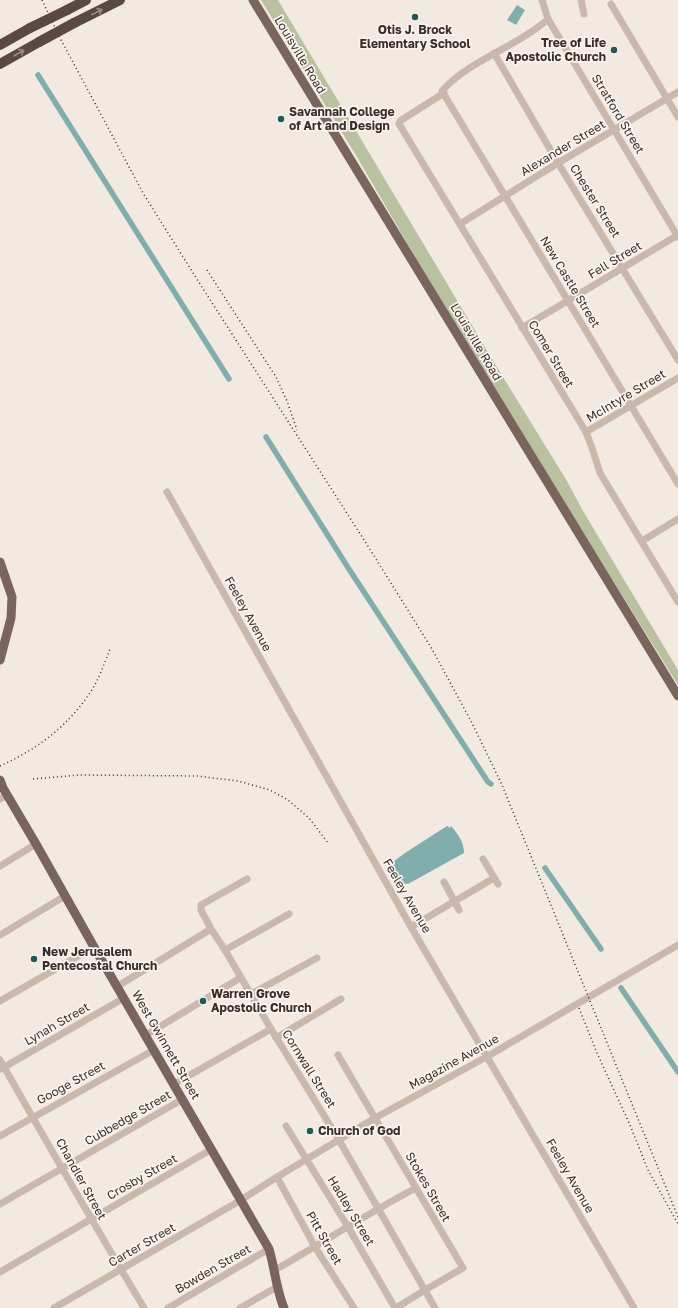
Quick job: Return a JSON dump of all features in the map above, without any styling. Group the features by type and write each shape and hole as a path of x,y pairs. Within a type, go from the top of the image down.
{"highway":[{"path":"0,45 86,0"},
{"path":"0,64 74,23 120,0"}],"main road":[{"name":"Louisville Road","path":"253,0 678,696"},
{"path":"0,562 12,597 11,618 0,660"},
{"name":"West Gwinnett Street","path":"0,780 2,796 36,844 269,1249 275,1270 277,1287 284,1308"}],"street":[{"name":"Stratford Street","path":"542,0 548,19 678,236"},
{"path":"582,0 584,14"},
{"path":"611,4 678,117"},
{"path":"443,92 449,83 494,53 523,37 548,19"},
{"name":"Chester Street","path":"494,53 558,163 678,360"},
{"name":"Comer Street","path":"443,92 400,121 399,124 586,432 600,473 678,602"},
{"name":"New Castle Street","path":"443,92 678,484"},
{"name":"Alexander Street","path":"460,224 558,163 678,92"},
{"name":"Fell Street","path":"522,328 678,236"},
{"name":"McIntyre Street","path":"586,432 678,378"},
{"name":"Feeley Avenue","path":"167,492 411,927 488,1056 634,1308"},
{"path":"642,541 678,519"},
{"path":"0,866 36,844"},
{"path":"411,927 455,901 496,881 483,859"},
{"name":"Cornwall Street","path":"247,879 201,905 202,910 211,929 225,950 240,978 340,1140 435,1308"},
{"path":"444,882 459,910"},
{"path":"0,934 65,896"},
{"path":"225,950 290,914"},
{"path":"118,986 211,929"},
{"name":"Magazine Avenue","path":"241,1200 376,1118 488,1056 678,945"},
{"path":"0,1002 94,947"},
{"path":"251,994 317,958"},
{"path":"146,1035 240,978"},
{"name":"Lynah Street","path":"1,1065 124,998"},
{"path":"276,1038 341,999"},
{"path":"174,1084 271,1028"},
{"name":"Googe Street","path":"0,1136 33,1116 154,1050"},
{"name":"Stokes Street","path":"338,1055 463,1268 425,1290"},
{"name":"Chandler Street","path":"1,1065 33,1116 91,1219 144,1308"},
{"name":"Cubbedge Street","path":"0,1204 183,1099"},
{"name":"Hadley Street","path":"286,1126 396,1308"},
{"name":"Crosby Street","path":"0,1272 212,1149"},
{"name":"Pitt Street","path":"277,1177 315,1247 354,1308"},
{"path":"275,1270 378,1208 416,1188"},
{"name":"Carter Street","path":"54,1308 241,1200"},
{"name":"Bowden Street","path":"168,1308 269,1249"},
{"path":"240,1308 277,1287"},
{"path":"396,1308 425,1290"}],"green space":[{"path":"261,0 278,0 495,364 567,481 583,511 678,670 678,685 574,518"}],"water":[{"path":"517,5 525,10 516,25 507,20"},
{"path":"447,826 450,828 451,826 458,835 463,845 464,853 408,884 402,883 391,866 393,862"}],"waterway":[{"path":"38,75 229,379"},
{"path":"266,437 347,566 488,782 491,784"},
{"path":"545,868 601,949"},
{"path":"621,988 678,1072"}],"railway":[{"path":"42,0 60,38 143,193 432,649 472,723 502,785 678,1217"},
{"path":"207,270 276,377 287,401 297,430"},
{"path":"0,766 27,752 40,743 75,713 93,688 110,649"},
{"path":"33,779 79,775 197,776 238,781 270,790 288,800 309,818 328,843"},
{"path":"579,1008 648,1170 678,1224"}],"place":[{"name":"Otis J. Brock Elementary School","path":"415,17"},
{"name":"Tree of Life Apostolic Church","path":"614,50"},
{"name":"Savannah College of Art and Design","path":"281,119"},
{"name":"New Jerusalem Pentecostal Church","path":"34,959"},
{"name":"Warren Grove Apostolic Church","path":"203,1001"},
{"name":"Church of God","path":"310,1131"}]}
